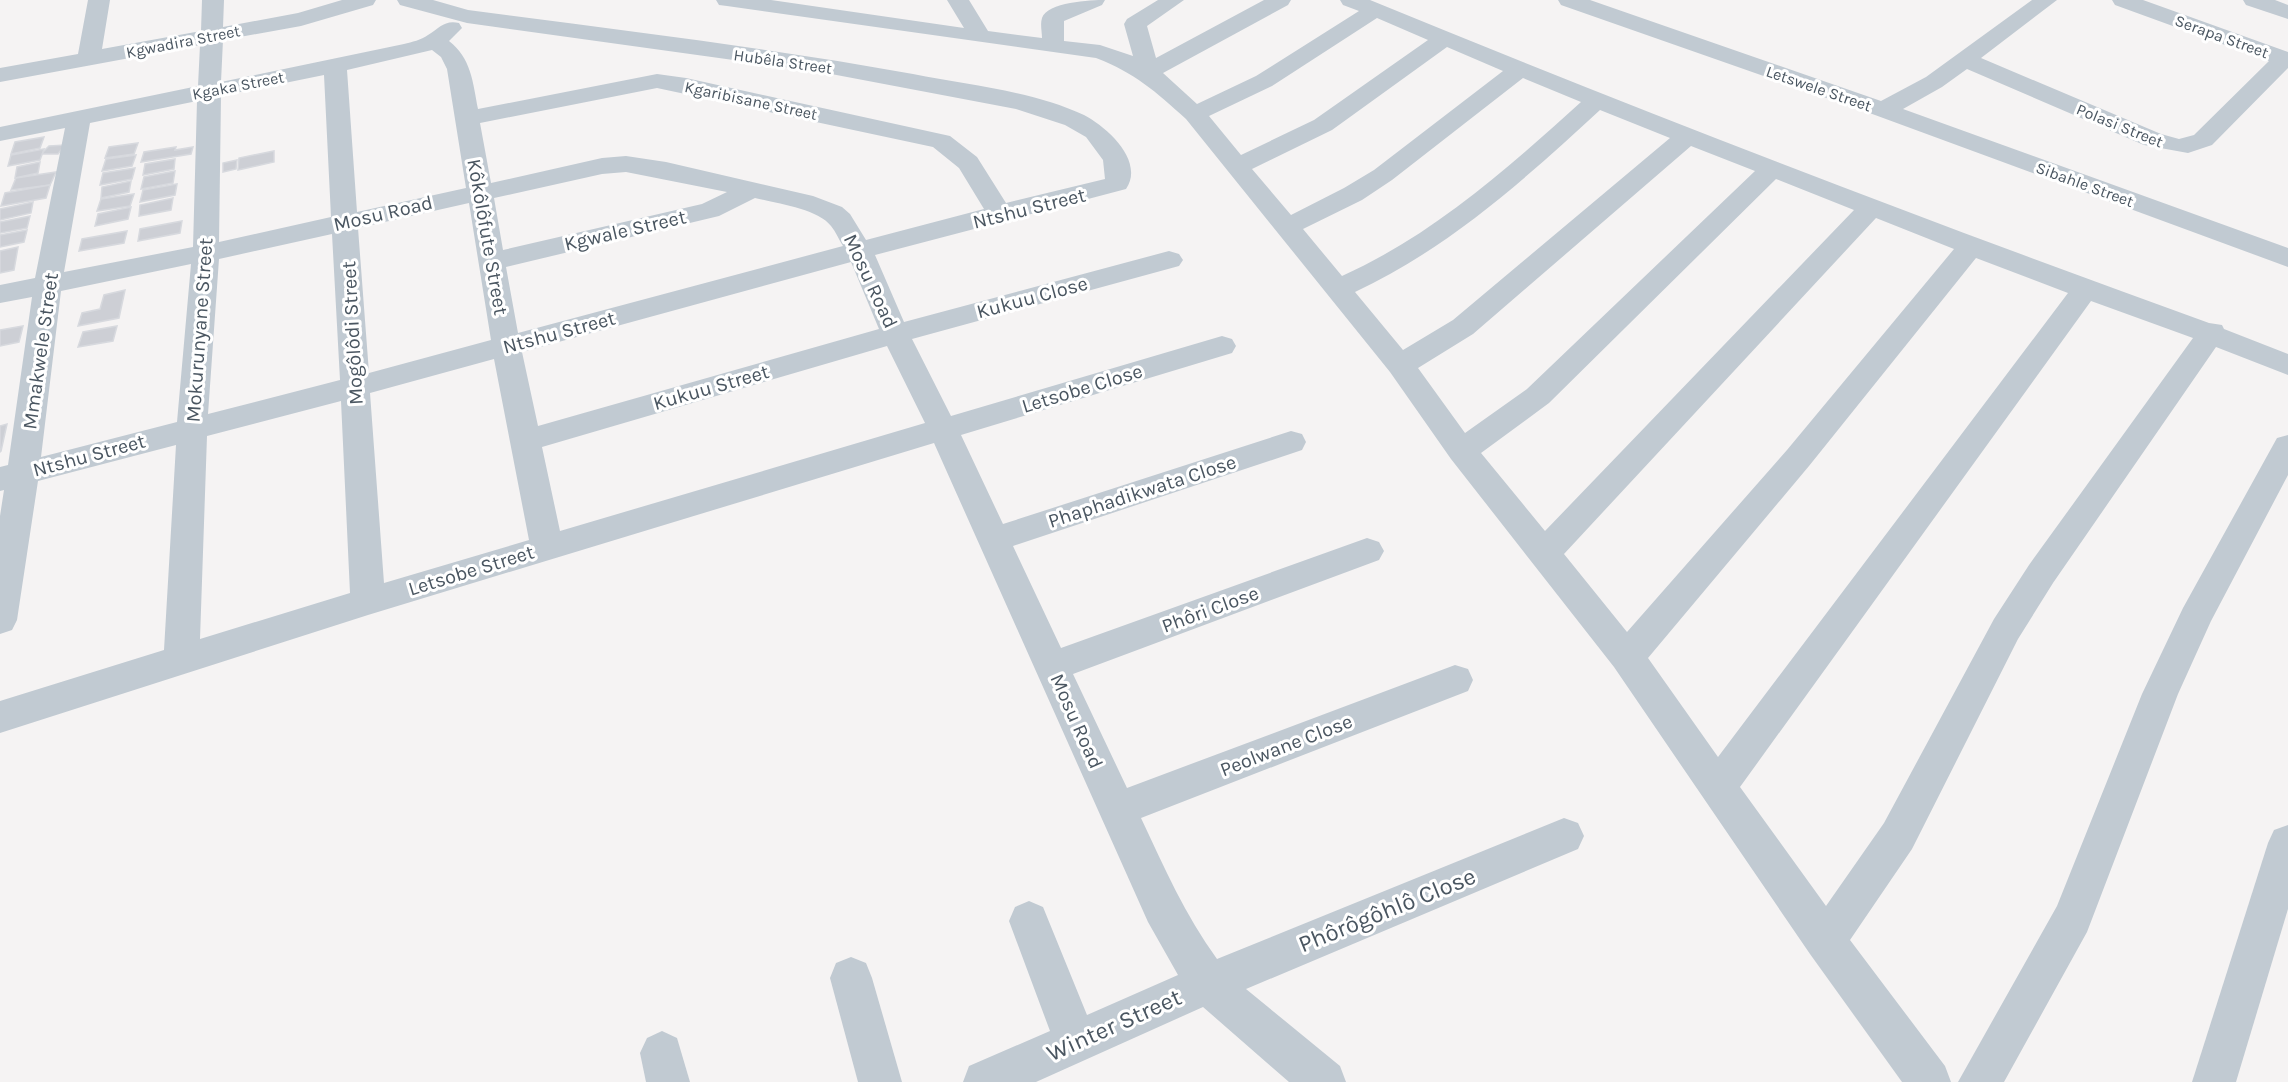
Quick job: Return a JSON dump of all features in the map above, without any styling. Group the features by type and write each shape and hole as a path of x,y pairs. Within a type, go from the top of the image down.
{"street":[{"path":"89,58 99,0"},
{"name":"Mokurunyane Street","path":"181,660 192,428 206,253 213,0"},
{"name":"Kgwadira Street","path":"0,75 322,14 365,0"},
{"name":"Hubêla Street","path":"408,0 467,16 854,71 1014,103 1076,121 1090,128 1116,160 1119,169 1117,184"},
{"path":"727,0 856,20 1053,45 1116,56 1169,89 1194,114 1285,228 1400,365 1462,451 1627,657 1825,939 1929,1082"},
{"path":"845,0 856,20"},
{"path":"958,0 981,37"},
{"path":"1053,45 1047,9 1094,0"},
{"path":"1144,72 1145,57 1136,24 1173,0"},
{"path":"1144,72 1280,0"},
{"path":"1351,0 1686,137 2085,289 2212,332 2288,364"},
{"name":"Letswele Street","path":"1569,0 1883,110 1927,86 1966,60 2046,0"},
{"name":"Serapa Street","path":"2123,0 2286,59"},
{"path":"2254,0 2288,12"},
{"path":"1194,114 1264,81 1375,10"},
{"name":"Kgaka Street","path":"0,134 411,50 435,41 467,16"},
{"path":"1236,167 1323,125 1444,39"},
{"name":"Kôkôlôfute Street","path":"435,41 456,60 494,261 506,346 547,547"},
{"name":"Polasi Street","path":"1966,60 2144,137 2179,146 2188,146 2203,140 2286,59"},
{"name":"Mogôlôdi Street","path":"335,65 368,601"},
{"path":"1285,228 1353,194 1383,175 1520,69"},
{"name":"Kgaribisane Street","path":"466,118 641,82 686,85 941,141 964,155 999,213"},
{"path":"1338,289 1406,255 1436,234 1551,142 1596,101"},
{"name":"Sibahle Street","path":"1883,110 2288,258"},
{"name":"Mmakwele Street","path":"0,620 12,476 78,118"},
{"path":"1400,365 1462,327 1686,137"},
{"name":"Mosu Road","path":"0,294 206,253 480,191 578,171 626,164 666,170 753,190 833,213 848,228 860,252 895,334 943,429 1162,908 1187,952 1209,983 1241,1014 1324,1082"},
{"path":"1462,451 1538,396 1772,169"},
{"name":"Ntshu Street","path":"12,476 355,387 999,213 1117,184"},
{"name":"Kgwale Street","path":"494,261 710,210 753,190"},
{"path":"1545,553 1872,207"},
{"path":"1627,657 1798,458 1972,245"},
{"name":"Kukuu Close","path":"895,334 1169,260"},
{"path":"1718,787 2085,289"},
{"path":"1825,939 1861,892 1898,836 2006,629 2041,574 2212,332"},
{"name":"Kukuu Street","path":"526,440 895,334"},
{"name":"Letsobe Close","path":"943,429 1222,346"},
{"name":"Letsobe Street","path":"0,717 368,601 943,429"},
{"name":"Phaphadikwata Close","path":"993,540 1291,442"},
{"path":"1980,1082 2073,918 2160,694 2194,618 2288,446"},
{"name":"Phôri Close","path":"1053,666 1367,551"},
{"name":"Peolwane Close","path":"1116,810 1455,680"},
{"name":"Phôrôgôhlô Close","path":"1209,983 1564,836"},
{"path":"2214,1082 2288,843"},
{"path":"1029,921 1076,1040"},
{"path":"851,978 880,1082"},
{"name":"Winter Street","path":"986,1082 1076,1040 1209,983"}],"building":[{"path":"44,137 40,148 11,154 15,142"},
{"path":"138,143 134,154 105,158 109,147"},
{"path":"65,145 58,154 41,154 49,146"},
{"path":"176,147 175,150 193,147 191,154 141,162 144,152"},
{"path":"44,149 40,160 8,166 11,155"},
{"path":"274,151 274,162 238,170 239,158"},
{"path":"136,155 132,166 102,171 106,159"},
{"path":"175,159 174,169 143,175 145,164"},
{"path":"237,160 236,169 223,172 223,163"},
{"path":"40,162 38,173 15,178 17,167"},
{"path":"135,168 132,179 100,185 103,173"},
{"path":"175,171 173,183 141,189 144,177"},
{"path":"56,172 50,185 11,190 16,178"},
{"path":"131,181 129,192 101,198 102,187"},
{"path":"177,184 175,195 140,202 143,190"},
{"path":"50,185 46,198 1,206 5,193"},
{"path":"134,194 130,206 97,211 101,199"},
{"path":"173,198 171,210 139,216 140,205"},
{"path":"33,202 31,213 0,220 0,209"},
{"path":"131,207 128,219 95,226 98,214"},
{"path":"30,216 27,228 0,233 0,222"},
{"path":"182,221 180,233 138,241 140,229"},
{"path":"27,230 24,242 0,247 0,235"},
{"path":"127,231 124,243 79,251 82,239"},
{"path":"18,247 14,270 0,273 0,251"},
{"path":"125,290 119,318 78,326 82,313 100,309 104,295"},
{"path":"23,326 19,342 0,346 0,330"},
{"path":"117,326 113,341 78,347 83,332"},
{"path":"7,424 1,451 0,452 0,426"}]}
